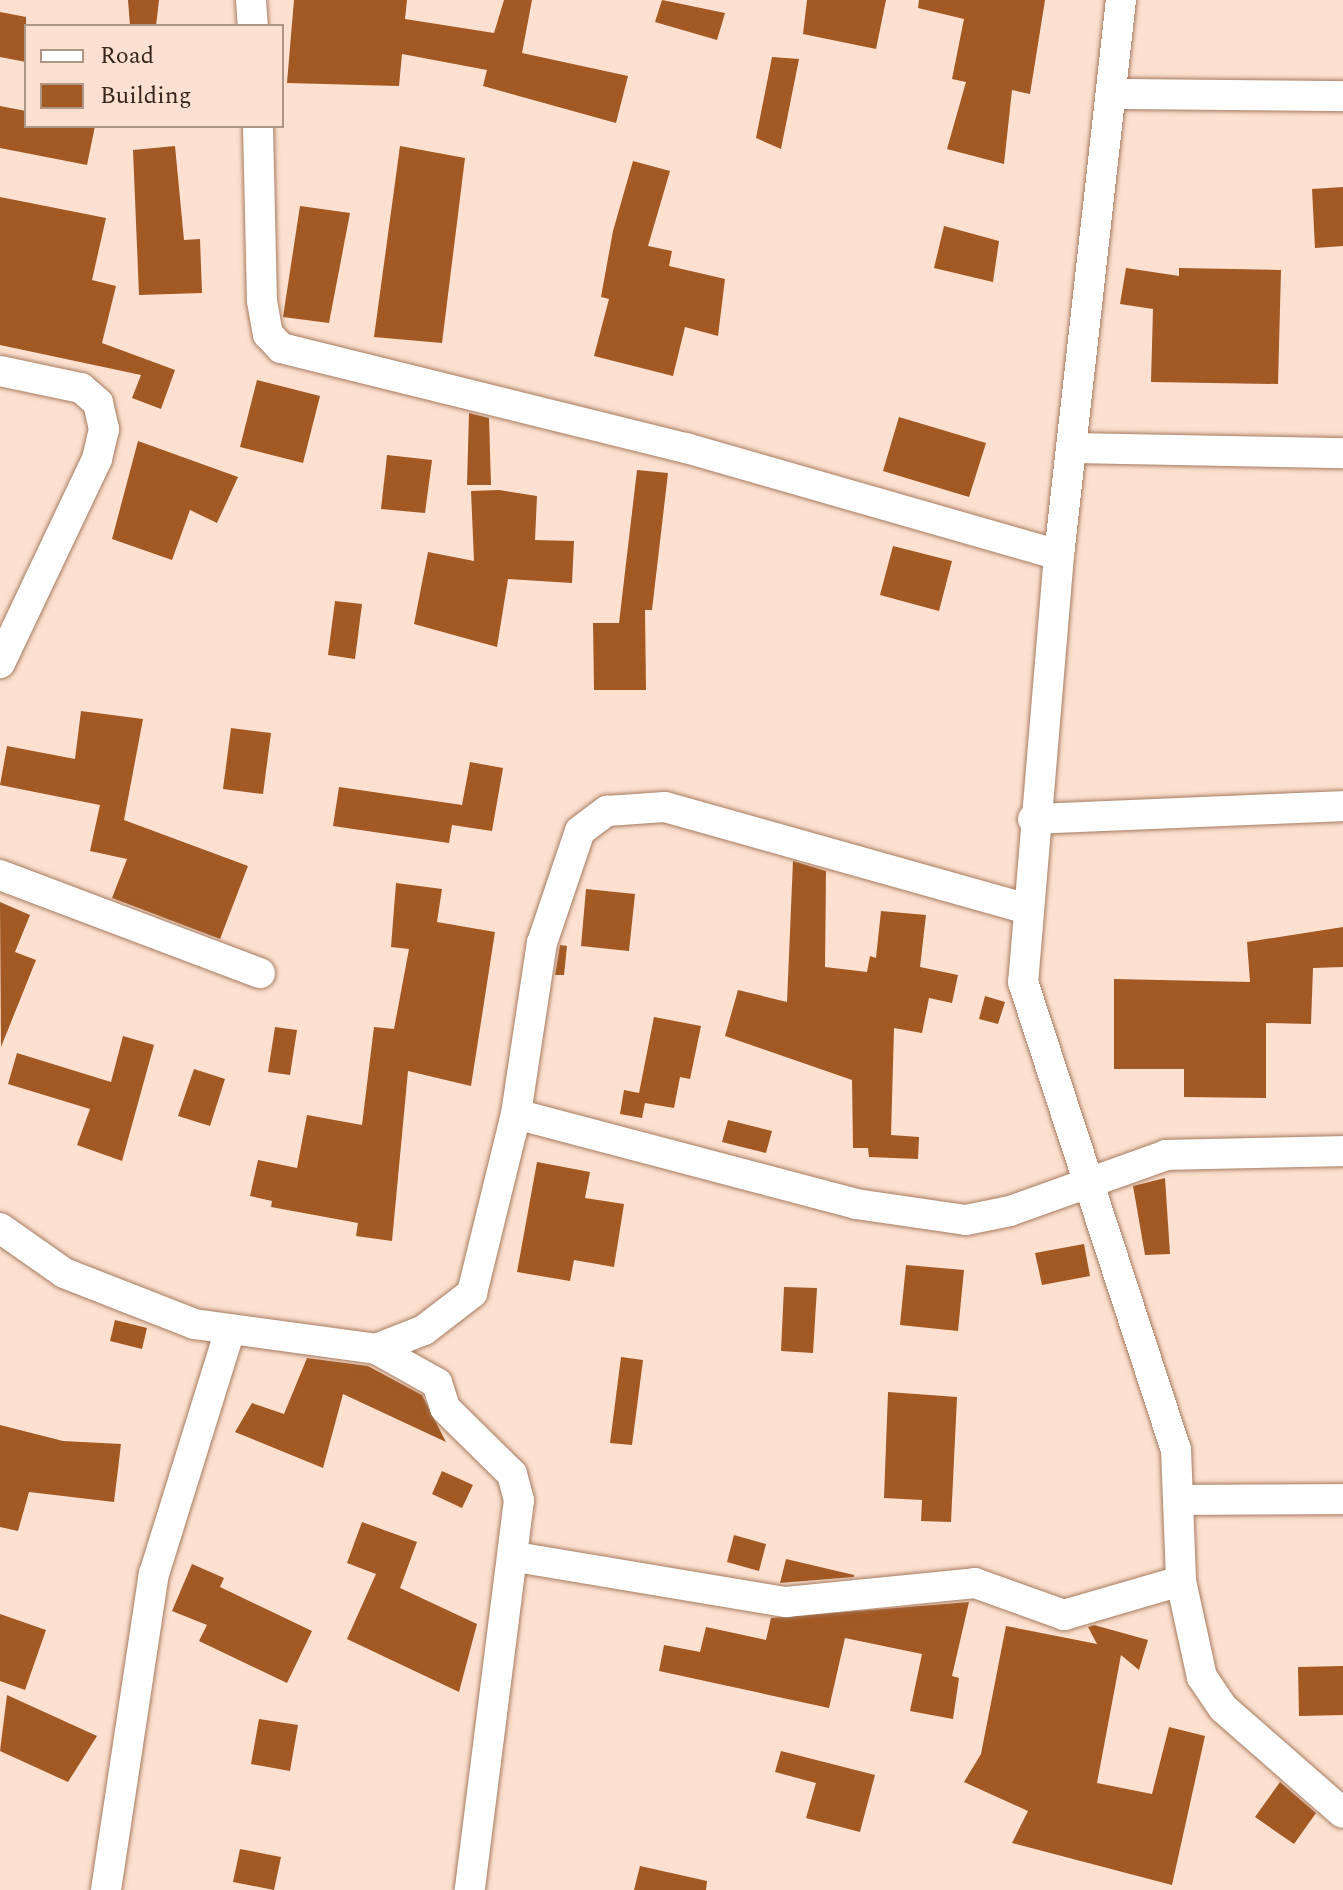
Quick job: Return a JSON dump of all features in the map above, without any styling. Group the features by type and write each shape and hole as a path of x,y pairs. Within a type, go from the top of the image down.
{"street":[{"path":"251,0 253,24"},
{"path":"1121,0 1114,94 1059,555 1033,819 1025,908 1027,1011 1083,1182 1149,1355 1176,1449 1181,1581 1192,1649 1223,1708 1343,1813"},
{"path":"1114,94 1343,96"},
{"path":"258,128 262,301 268,334 281,348 686,448 1059,555"},
{"path":"0,371 81,388 98,403 104,429 97,459 0,663"},
{"path":"1074,448 1343,453"},
{"path":"1033,819 1343,806"},
{"path":"376,1349 424,1330 472,1293 516,1114 542,943 580,831 607,811 665,807 1025,908"},
{"path":"0,875 260,973"},
{"path":"516,1114 756,1181 966,1220 1010,1211 1083,1182 1166,1155 1343,1151"},
{"path":"0,1228 64,1273 194,1324 376,1349 424,1370 445,1408 512,1474 516,1557 489,1692 470,1890"},
{"path":"106,1890 154,1574 230,1330"},
{"path":"1178,1500 1343,1499"},
{"path":"516,1557 786,1602 975,1583 1064,1615 1181,1581"}],"building":[{"path":"128,0 159,0 156,24 130,24"},
{"path":"294,0 407,0 405,19 494,33 504,0 532,0 522,53 628,76 616,123 483,86 487,70 402,54 399,86 287,83"},
{"path":"662,0 725,13 717,40 655,22"},
{"path":"807,0 886,0 876,49 803,34"},
{"path":"919,0 1045,0 1030,94 1012,90 1004,164 947,149 966,82 952,79 964,19 918,8"},
{"path":"0,12 26,17 24,62 0,57"},
{"path":"772,57 799,59 781,149 756,138"},
{"path":"0,106 24,111 24,128 95,128 87,165 0,148"},
{"path":"175,146 184,240 200,239 202,293 139,295 133,150"},
{"path":"400,146 465,158 442,343 374,337"},
{"path":"633,161 670,171 648,246 672,251 669,266 725,279 718,336 685,327 673,376 594,356 609,299 601,297 613,231"},
{"path":"1343,187 1343,246 1315,248 1312,189"},
{"path":"0,197 106,218 92,280 116,286 102,343 175,370 161,409 132,398 141,375 0,345"},
{"path":"300,206 350,213 329,323 283,317"},
{"path":"944,226 999,241 993,282 934,268"},
{"path":"1126,268 1179,276 1179,268 1281,270 1278,384 1151,382 1153,309 1120,304"},
{"path":"257,380 320,396 303,463 240,447"},
{"path":"469,413 489,418 491,485 467,485"},
{"path":"899,417 986,443 969,497 883,471"},
{"path":"138,441 238,477 217,523 190,510 172,560 112,539"},
{"path":"387,455 432,460 425,513 381,509"},
{"path":"637,470 668,473 652,610 645,610 646,690 594,690 593,623 619,623"},
{"path":"499,490 537,496 535,540 574,541 572,583 508,579 497,647 414,624 428,552 474,561 471,491"},
{"path":"893,546 952,561 939,611 880,595"},
{"path":"335,601 362,604 355,659 328,655"},
{"path":"81,711 143,719 124,820 248,866 220,939 112,898 127,859 90,851 100,805 0,785 7,746 75,759"},
{"path":"231,728 271,733 263,794 223,789"},
{"path":"470,762 503,768 492,831 452,825 449,843 333,826 339,787 462,805"},
{"path":"793,861 826,871 825,967 867,972 870,956 876,958 881,911 926,915 920,967 958,975 952,1003 929,998 922,1033 894,1028 891,1135 919,1137 918,1159 869,1157 868,1148 853,1148 852,1080 725,1036 738,990 787,1002"},
{"path":"396,883 442,889 437,922 495,932 471,1086 408,1071 392,1241 356,1236 358,1223 271,1207 272,1201 250,1196 258,1160 297,1168 307,1115 362,1125 374,1027 394,1029 409,949 391,947"},
{"path":"586,889 635,894 629,951 581,946"},
{"path":"0,902 30,915 15,952 36,960 1,1047"},
{"path":"1343,927 1343,967 1313,968 1311,1024 1266,1023 1266,1098 1184,1097 1184,1069 1114,1069 1114,979 1250,982 1247,942"},
{"path":"560,945 567,946 564,975 555,975"},
{"path":"985,996 1005,1002 998,1024 979,1019"},
{"path":"654,1017 701,1026 690,1079 680,1077 674,1108 645,1103 642,1118 620,1114 624,1090 639,1093"},
{"path":"275,1027 297,1030 290,1075 268,1072"},
{"path":"123,1036 154,1045 122,1161 77,1145 90,1109 8,1084 17,1053 111,1082"},
{"path":"194,1069 225,1079 210,1126 178,1116"},
{"path":"728,1120 772,1131 766,1153 722,1142"},
{"path":"537,1162 590,1172 585,1198 624,1204 614,1267 574,1260 570,1281 517,1272"},
{"path":"1165,1178 1170,1254 1145,1255 1133,1186"},
{"path":"1084,1244 1090,1276 1042,1285 1035,1253"},
{"path":"906,1265 964,1270 958,1331 900,1325"},
{"path":"784,1287 817,1288 813,1353 781,1351"},
{"path":"115,1320 147,1328 142,1349 110,1341"},
{"path":"621,1357 643,1360 632,1445 610,1443"},
{"path":"307,1358 368,1366 422,1395 446,1442 343,1394 323,1468 235,1432 252,1403 284,1414"},
{"path":"888,1392 957,1397 951,1522 921,1521 922,1500 884,1498"},
{"path":"0,1425 63,1441 121,1444 114,1502 29,1492 18,1531 0,1527"},
{"path":"442,1471 473,1485 462,1508 432,1494"},
{"path":"362,1522 417,1542 400,1588 477,1624 459,1692 347,1639 376,1574 347,1563"},
{"path":"734,1535 766,1544 759,1571 727,1562"},
{"path":"786,1559 854,1575 854,1577 780,1583"},
{"path":"192,1564 224,1578 220,1587 312,1631 287,1683 199,1641 207,1625 172,1611"},
{"path":"969,1602 952,1676 959,1678 953,1719 910,1711 922,1654 845,1638 829,1708 659,1671 664,1645 700,1652 706,1627 766,1640 771,1618"},
{"path":"0,1614 46,1630 25,1690 0,1681"},
{"path":"1094,1625 1148,1640 1139,1670 1121,1655 1097,1783 1152,1794 1169,1727 1205,1736 1172,1885 1012,1843 1028,1811 964,1782 981,1754 1006,1626 1097,1644 1088,1627"},
{"path":"1343,1666 1343,1715 1299,1716 1298,1667"},
{"path":"7,1695 97,1736 68,1782 0,1751"},
{"path":"259,1719 298,1725 290,1771 251,1764"},
{"path":"781,1751 875,1775 860,1832 806,1818 816,1783 775,1772"},
{"path":"1280,1782 1316,1813 1294,1844 1255,1817"},
{"path":"240,1849 281,1857 274,1890 233,1882"},
{"path":"640,1866 707,1881 706,1890 634,1890"}]}
